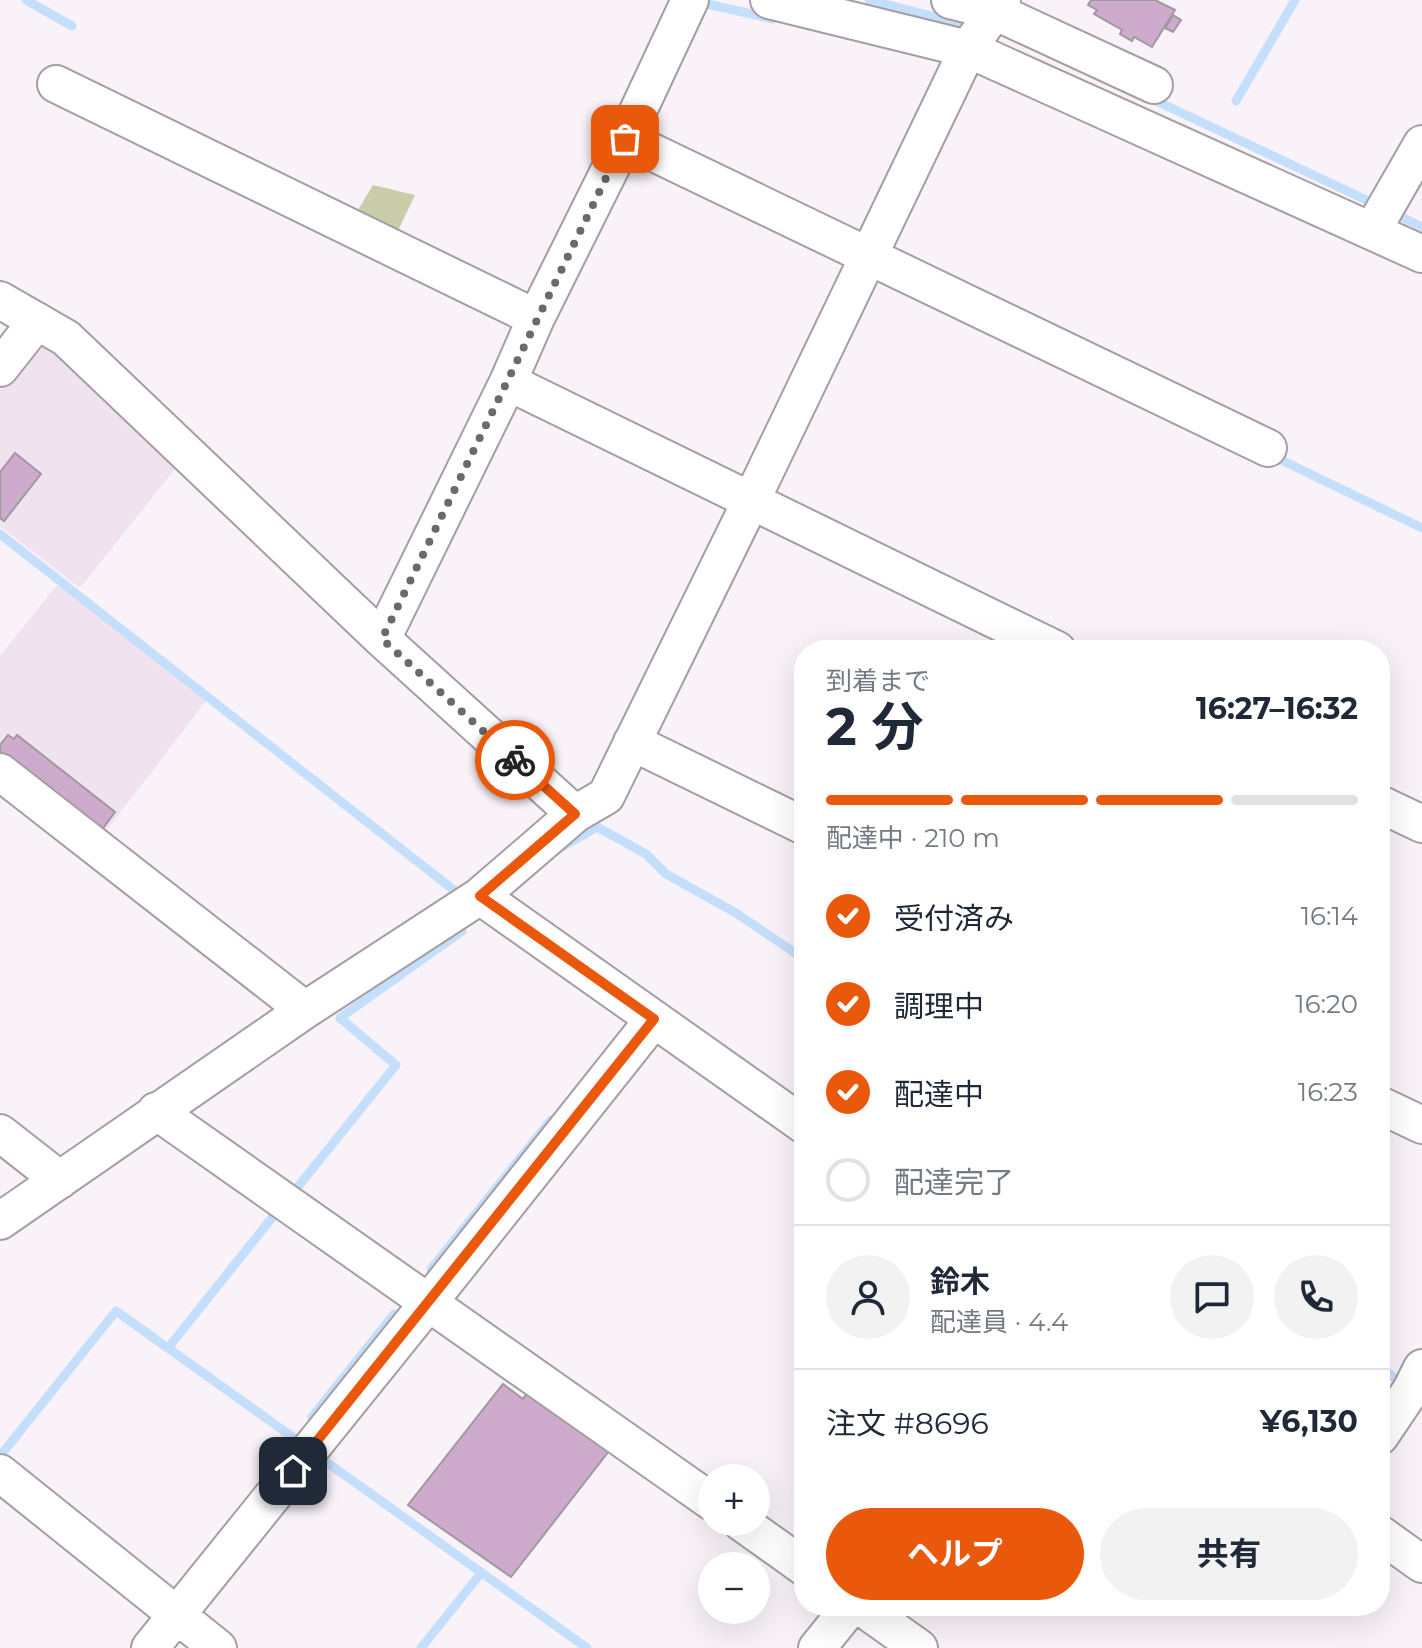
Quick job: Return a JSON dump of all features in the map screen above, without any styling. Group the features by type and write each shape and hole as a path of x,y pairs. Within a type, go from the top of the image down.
{"street":[{"path":"382,639 690,0"},
{"path":"769,0 986,23 1154,85"},
{"path":"950,0 986,23 1380,216 1422,254"},
{"path":"0,1221 305,1010 480,896 575,814 606,796 868,257 986,23"},
{"path":"56,84 536,318"},
{"path":"625,139 1268,448"},
{"path":"1380,216 1422,144"},
{"path":"0,300 66,338 382,639 575,814"},
{"path":"0,368 37,321"},
{"path":"508,382 1036,640"},
{"path":"632,742 794,821"},
{"path":"0,772 305,1010"},
{"path":"1390,809 1422,824"},
{"path":"480,896 794,1118"},
{"path":"150,1648 654,1019"},
{"path":"1390,1110 1422,1125"},
{"path":"156,1111 698,1492"},
{"path":"0,1133 60,1180"},
{"path":"1390,1421 1422,1368"},
{"path":"0,1473 218,1648"},
{"path":"761,1536 794,1560"},
{"path":"1390,1541 1422,1564"},
{"path":"817,1648 843,1616"},
{"path":"874,1616 919,1648"}],"shaded area":[{"path":"52,343 181,461 80,588 0,526 0,390 34,348"},
{"path":"58,584 206,701 103,835 0,755 0,656"}],"green space":[{"path":"373,185 415,195 396,235 355,215"}],"building":[{"path":"1091,0 1155,0 1175,10 1152,47 1134,37 1132,41 1120,34 1122,30 1094,14 1097,10 1088,5"},
{"path":"1173,15 1181,20 1173,32 1165,28"},
{"path":"15,453 41,474 4,521 0,518 0,472"},
{"path":"8,735 14,739 17,735 115,812 101,831 0,752 0,745"},
{"path":"503,1384 523,1399 527,1393 609,1451 511,1577 408,1505"}],"waterway":[{"path":"26,0 72,26"},
{"path":"869,0 974,27"},
{"path":"1236,101 1295,0"},
{"path":"703,3 773,19"},
{"path":"1150,98 1379,206"},
{"path":"1393,213 1422,227"},
{"path":"1277,458 1422,528"},
{"path":"0,534 455,891"},
{"path":"557,850 597,827 646,854 666,874 736,913 794,952"},
{"path":"297,1188 396,1065 340,1018 462,931"},
{"path":"431,1269 551,1120"},
{"path":"168,1348 275,1214"},
{"path":"1,1455 116,1311 294,1438"},
{"path":"312,1417 394,1314"},
{"path":"1390,1374 1399,1382"},
{"path":"325,1461 587,1648"},
{"path":"421,1648 481,1573"}],"way so far":[{"path":"515,760 382,639 625,139"}],"route":[{"path":"293,1471 654,1019 480,896 575,814 515,760"}]}
